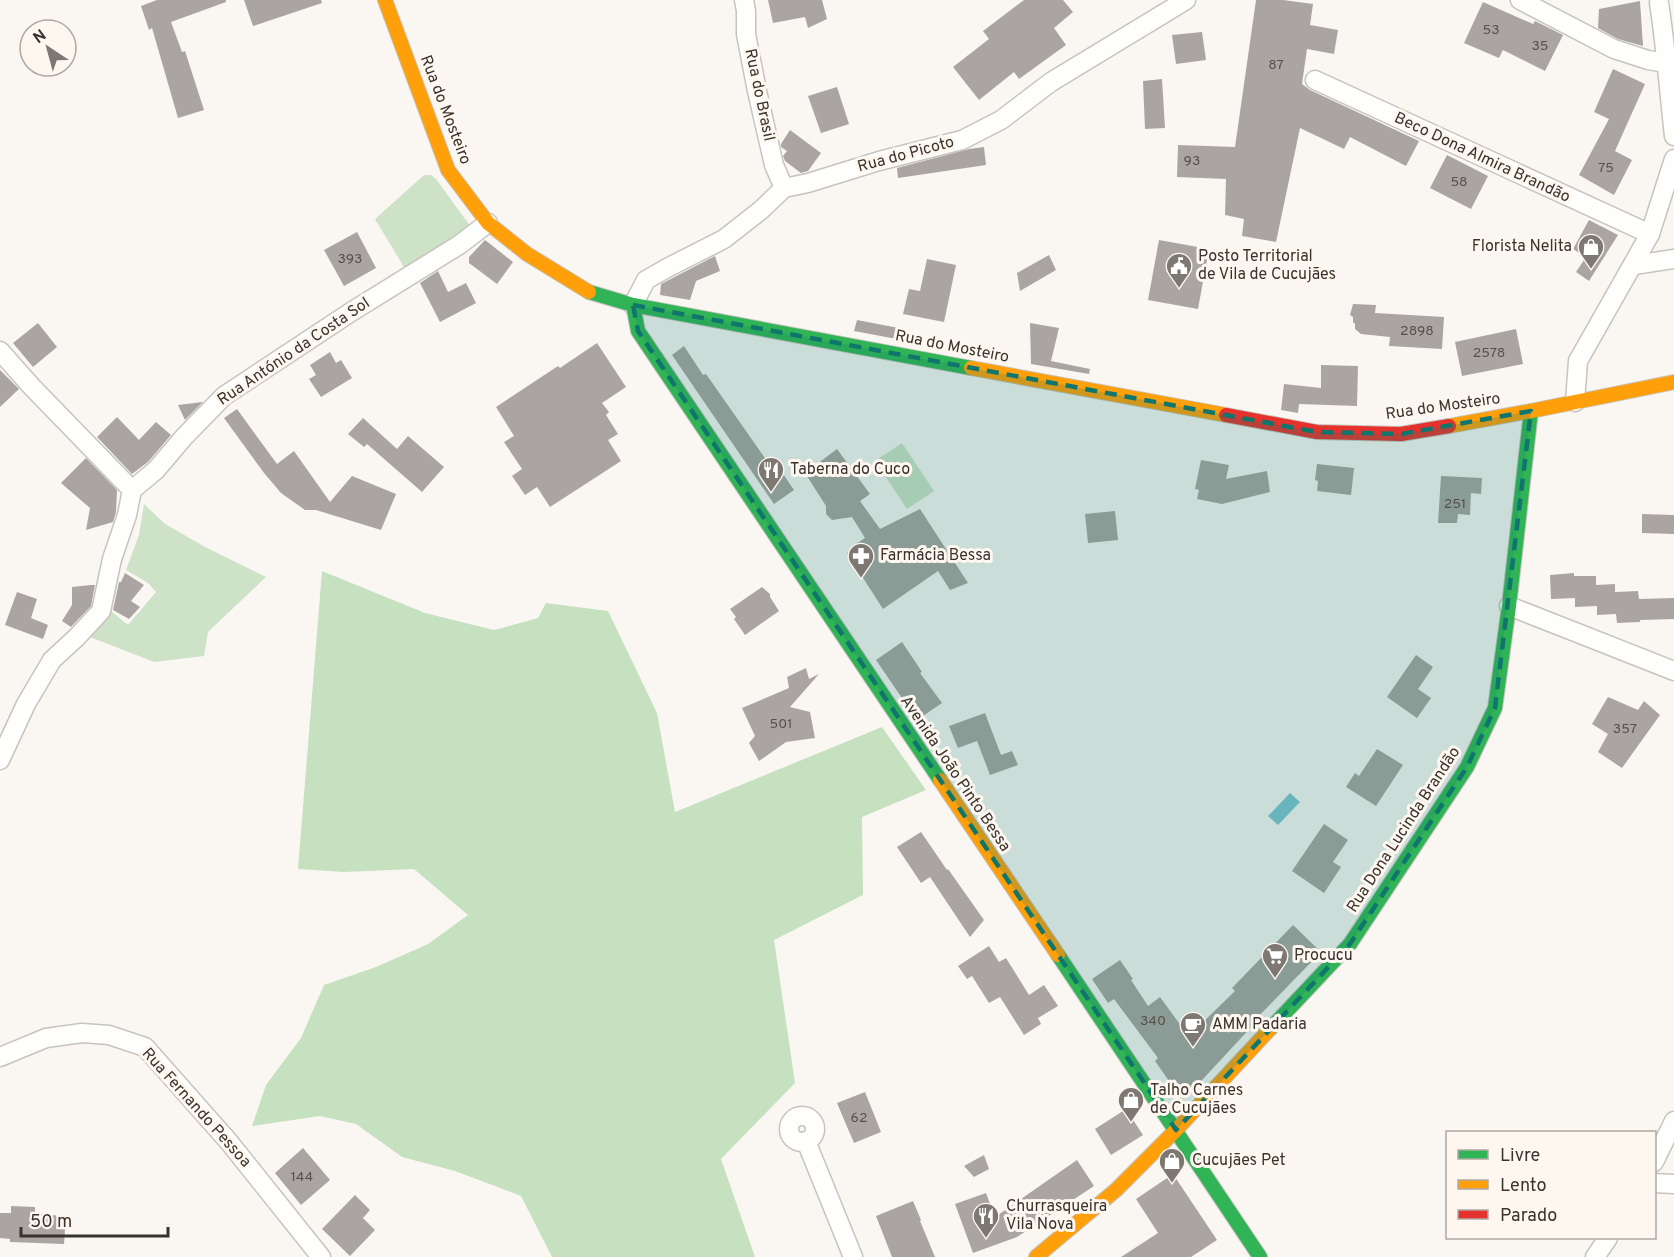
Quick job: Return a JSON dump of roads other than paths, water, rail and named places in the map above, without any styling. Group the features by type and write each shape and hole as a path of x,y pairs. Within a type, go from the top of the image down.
{"main road":[{"name":"Rua do Mosteiro","path":"385,0 448,170 488,223 528,254 588,291 633,305 1317,432 1401,434 1674,382"},
{"name":"Avenida João Pinto Bessa","path":"633,305 638,330 718,452 1260,1257"},
{"name":"Rua Dona Lucinda Brandão","path":"1036,1257 1116,1190 1176,1130 1350,944 1467,766 1495,708 1531,411"}],"street":[{"name":"Rua do Brasil","path":"744,0 746,34 760,102 774,165 784,188"},
{"name":"Rua do Picoto","path":"784,188 962,140 1001,120 1051,82 1186,0"},
{"path":"1520,0 1614,48 1648,60 1668,48"},
{"path":"1663,5 1674,136"},
{"name":"Beco Dona Almira Brandão","path":"1315,80 1650,234"},
{"path":"1575,402 1578,361 1650,234 1674,159"},
{"path":"633,305 646,280 724,239 761,210 784,188"},
{"name":"Rua António da Costa Sol","path":"132,490 156,470 224,396 342,318 459,245 488,223"},
{"path":"1634,265 1674,259"},
{"path":"0,351 132,490 127,515 112,559 101,611 52,660 26,704 0,760"},
{"path":"1509,606 1674,671"},
{"name":"Rua Fernando Pessoa","path":"0,1057 46,1038 82,1033 109,1035 145,1047 229,1143 321,1257"},
{"path":"1656,1158 1674,1121"},
{"path":"807,1141 853,1257"},
{"path":"1656,1183 1674,1184"},
{"path":"1595,1257 1607,1239"}],"water":[{"path":"1290,793 1300,802 1278,825 1268,816"}],"place":[{"name":"Florista Nelita","path":"1591,270"},
{"name":"Posto Territorial de Vila de Cucujães","path":"1179,289"},
{"name":"Taberna do Cuco","path":"771,493"},
{"name":"Farmácia Bessa","path":"861,579"},
{"name":"Procucu","path":"1275,979"},
{"name":"AMM Padaria","path":"1193,1048"},
{"name":"Talho Carnes de Cucujães","path":"1131,1123"},
{"name":"Cucujães Pet","path":"1172,1184"},
{"name":"Churrasqueira Vila Nova","path":"986,1239"}]}
